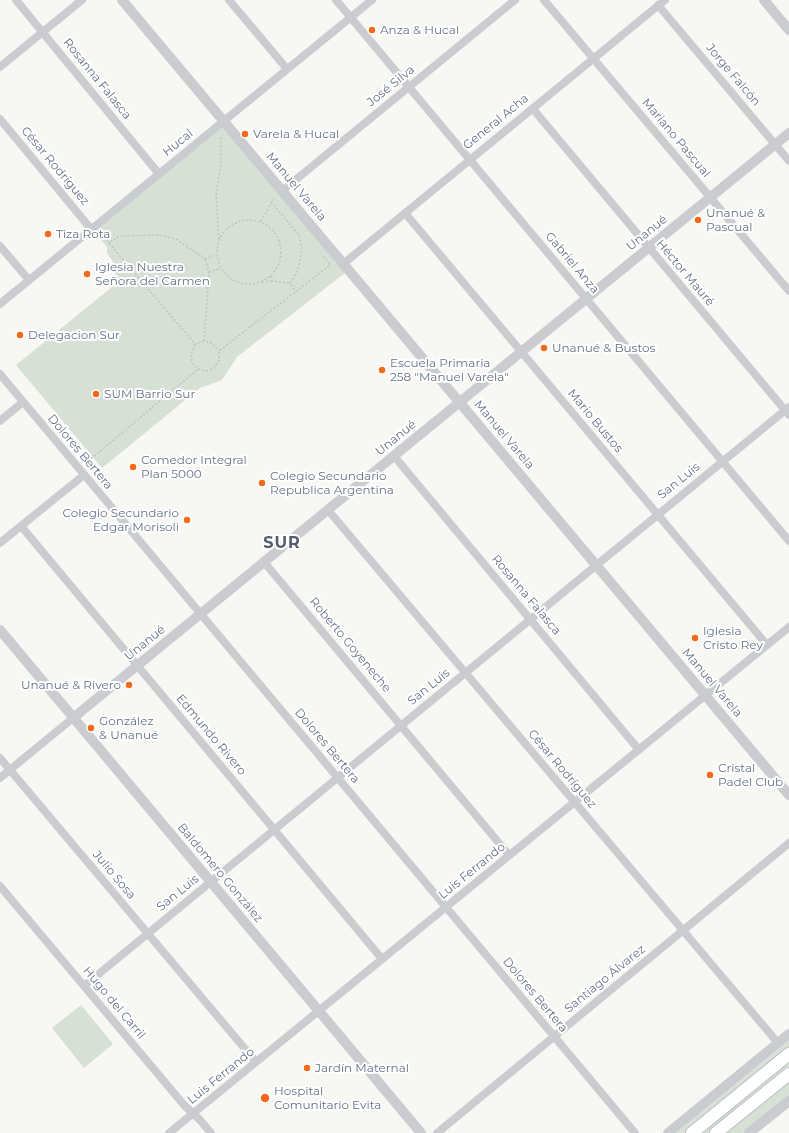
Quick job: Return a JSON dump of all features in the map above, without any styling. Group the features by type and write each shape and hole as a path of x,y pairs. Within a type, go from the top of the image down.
{"main road":[{"path":"692,1133 789,1054"},
{"path":"716,1133 789,1074"}],"street":[{"name":"Rosanna Falasca","path":"16,0 159,174"},
{"path":"0,67 82,0"},
{"name":"Manuel Varela","path":"122,0 222,126 282,191 789,795"},
{"path":"229,0 287,69"},
{"name":"Gabriel Anza","path":"336,0 789,541"},
{"name":"Hucal","path":"0,304 159,174 222,126 287,69 372,0"},
{"name":"José Silva","path":"282,191 515,0"},
{"name":"Mariano Pascual","path":"544,0 789,291"},
{"path":"764,0 789,30"},
{"name":"General Acha","path":"343,264 662,3"},
{"name":"Jorge Falcón","path":"662,3 789,161"},
{"name":"Héctor Mauré","path":"532,108 788,411"},
{"name":"César Rodríguez","path":"0,119 91,229"},
{"name":"Unanué","path":"0,778 789,133"},
{"name":"Mario Bustos","path":"405,213 767,645"},
{"path":"0,246 29,280"},
{"name":"Dolores Bertera","path":"0,374 635,1133"},
{"path":"0,421 23,402"},
{"name":"San Luis","path":"84,986 722,461 788,411"},
{"name":"Rosanna Falasca","path":"394,456 639,750"},
{"path":"0,543 82,472"},
{"name":"César Rodríguez","path":"328,510 778,1043"},
{"name":"Edmundo Rivero","path":"21,526 382,959"},
{"name":"Roberto Goyeneche","path":"264,562 509,855"},
{"name":"Luis Ferrando","path":"169,1133 789,627"},
{"name":"Baldomero González","path":"0,630 421,1133"},
{"name":"Julio Sosa","path":"0,758 256,1062"},
{"name":"Santiago Álvarez","path":"437,1133 789,843"},
{"name":"Hugo del Carril","path":"0,886 184,1105 211,1133"},
{"path":"668,1133 789,1034"},
{"path":"755,1131 789,1101"}],"path":[{"path":"222,126 221,171 216,196 219,232 216,255 221,268 230,279 244,283 272,281 290,283 296,292"},
{"path":"260,222 275,197 280,202"},
{"path":"271,202 299,235 302,249 298,270 290,283"},
{"path":"219,232 234,222 247,219 260,222 271,229 280,241 278,267 271,276 261,282"},
{"path":"219,241 224,230"},
{"path":"195,344 109,243 120,236 160,235 176,239 205,259 209,272 204,341"},
{"path":"219,351 330,265 321,254"},
{"path":"205,259 216,255"},
{"path":"209,272 221,268"},
{"path":"271,276 272,281"},
{"path":"204,341 212,344 219,351 219,360 214,368 207,371 198,369 192,363 191,354 195,344 204,341"},
{"path":"82,472 198,369"}],"shaded area":[{"path":"222,124 345,273 237,357 222,380 200,388 102,468 16,365 112,287 116,271 112,260 107,253 107,247 93,230"},
{"path":"81,1005 113,1044 84,1068 52,1028"},
{"path":"789,1041 789,1047 684,1133 676,1133"},
{"path":"789,1061 789,1068 709,1133 700,1133"},
{"path":"789,1080 789,1096 743,1133 723,1133"}],"place":[{"name":"Anza & Hucal","path":"372,30"},
{"name":"Varela & Hucal","path":"245,134"},
{"name":"Unanué & Pascual","path":"698,220"},
{"name":"Tiza Rota","path":"48,234"},
{"name":"Iglesia Nuestra Señora del Carmen","path":"87,274"},
{"name":"Delegacion Sur","path":"20,335"},
{"name":"Unanué & Bustos","path":"544,348"},
{"name":"Escuela Primaria 258 \"Manuel Varela\"","path":"382,370"},
{"name":"SUM Barrio Sur","path":"96,394"},
{"name":"Comedor Integral Plan 5000","path":"133,467"},
{"name":"Colegio Secundario Republica Argentina","path":"262,483"},
{"name":"Colegio Secundario Edgar Morisoli","path":"187,520"},
{"name":"Iglesia Cristo Rey","path":"695,638"},
{"name":"Unanué & Rivero","path":"129,685"},
{"name":"González & Unanué","path":"91,728"},
{"name":"Cristal Padel Club","path":"710,775"},
{"name":"Jardín Maternal","path":"307,1068"},
{"name":"Hospital Comunitario Evita","path":"265,1098"}],"district":[{"name":"SUR","path":"282,543"}]}
